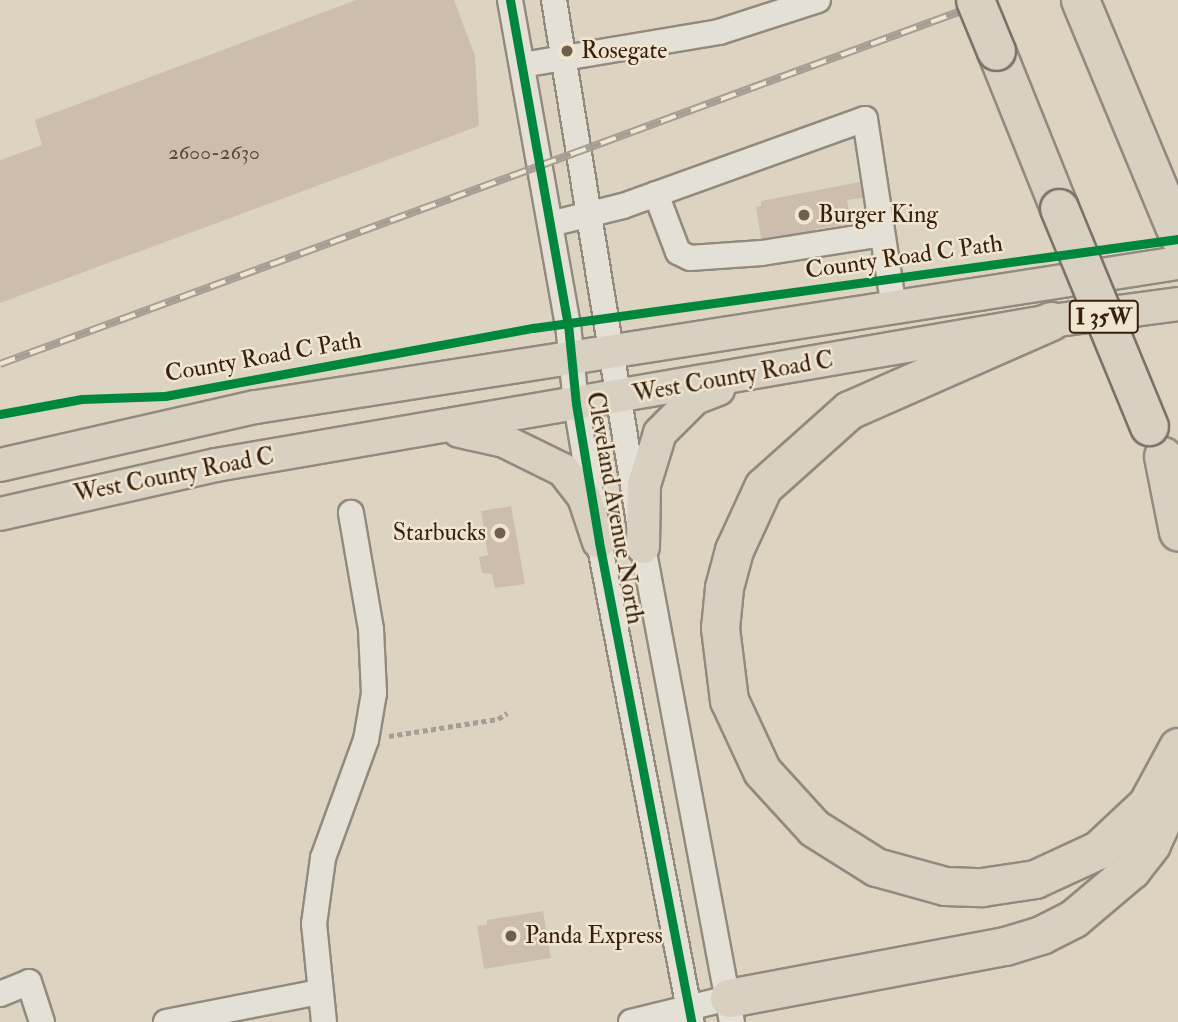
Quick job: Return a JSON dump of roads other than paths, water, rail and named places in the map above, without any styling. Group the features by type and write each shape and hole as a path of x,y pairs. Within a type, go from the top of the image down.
{"highway":[{"name":"I 35W","path":"975,0 1178,491"},
{"path":"1083,8 1178,235"},
{"path":"1051,321 849,410 763,487 734,550 724,589 720,628 729,700 762,771 814,828 876,867 945,886 982,887 1035,879 1098,850 1147,804 1178,747"},
{"path":"1156,441 1178,532"},
{"path":"731,1010 1006,946 1041,935 1074,918 1131,870 1151,844 1178,785"}],"main road":[{"name":"West County Road C","path":"0,465 256,407 1178,263"},
{"name":"West County Road C","path":"0,514 137,480 1051,321 1178,304"},
{"path":"643,547 644,485 660,433 695,398 755,374"},
{"path":"444,427 504,441 563,470 584,497 599,542"}],"street":[{"name":"Cleveland Avenue North","path":"510,0 550,224 599,542 689,1015"},
{"name":"Cleveland Avenue North","path":"554,0 643,547 731,1010"},
{"path":"522,65 719,32 806,2"},
{"path":"550,224 591,216 864,119 894,309"},
{"path":"656,194 678,252 690,258 762,253 882,234"},
{"path":"324,1022 314,924 323,858 366,740 374,693 371,629 351,513"},
{"path":"0,994 29,982 42,1022"},
{"path":"166,1022 319,992"},
{"path":"631,1022 731,1010"}],"railway":[{"path":"0,364 991,0"}],"place":[{"name":"Rosegate","path":"567,51"},
{"name":"Burger King","path":"804,215"},
{"name":"Starbucks","path":"500,533"},
{"name":"Panda Express","path":"511,936"}]}
